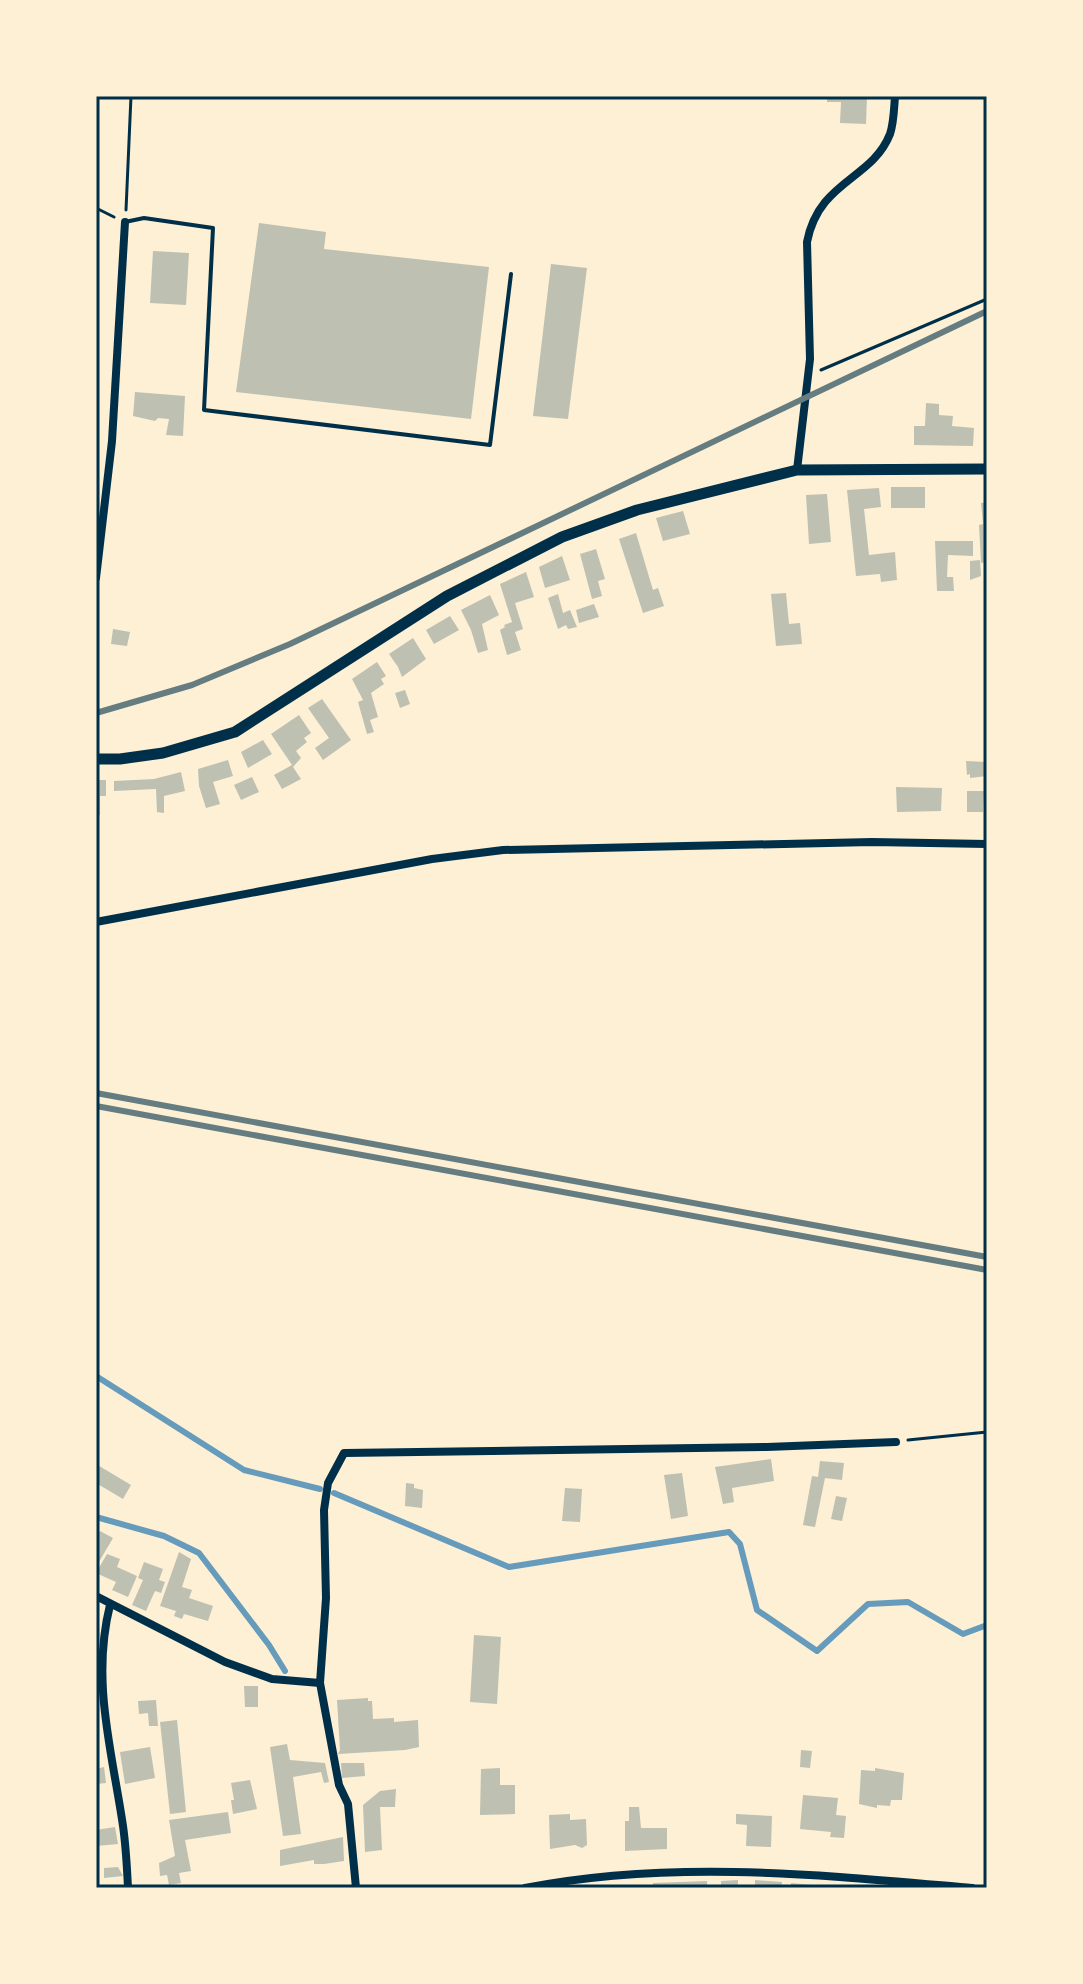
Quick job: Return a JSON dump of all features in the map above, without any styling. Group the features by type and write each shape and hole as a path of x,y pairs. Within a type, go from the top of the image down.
{"street":[{"path":"797,470 810,359 807,242 810,225 830,194 880,151 890,134 895,96"},
{"path":"96,578 112,441 125,222"},
{"path":"96,759 163,753 235,732 447,596 562,537 637,510 797,470 987,469"},
{"path":"96,922 417,862 503,850 872,842 987,844"},
{"path":"356,1888 348,1804 339,1785 320,1683 326,1598 324,1510 328,1483 344,1453 767,1447 896,1442"},
{"path":"96,1596 225,1662 272,1679 320,1683"},
{"path":"110,1605 106,1620 102,1703 123,1826 128,1888"},
{"path":"525,1888 594,1876 661,1871 811,1874 972,1888"}],"lane":[{"path":"125,222 144,218 213,228 204,410 490,445 511,274"}],"path":[{"path":"96,208 125,222 131,96"},
{"path":"807,376 987,299"},
{"path":"896,1442 987,1432"}],"building":[{"path":"827,96 867,96 866,124 840,123 841,102 827,102"},
{"path":"259,223 326,232 324,249 489,267 471,419 236,392"},
{"path":"153,251 189,253 186,305 150,303"},
{"path":"551,264 587,268 568,419 533,416"},
{"path":"135,392 185,396 183,436 166,435 169,419 158,418 155,421 133,416"},
{"path":"926,403 939,404 939,415 953,416 952,426 974,428 973,446 914,445 914,426 925,426"},
{"path":"891,487 925,487 925,508 891,508"},
{"path":"879,488 881,507 864,509 869,555 895,552 897,580 881,582 880,574 856,576 847,490"},
{"path":"827,494 831,542 809,544 806,495"},
{"path":"987,502 987,562 981,563 981,503"},
{"path":"683,511 690,534 663,541 656,518"},
{"path":"636,533 653,590 658,588 664,606 643,613 619,539"},
{"path":"935,541 973,541 973,556 948,555 947,577 953,577 954,591 937,591"},
{"path":"596,549 605,579 598,581 602,596 592,599 580,554"},
{"path":"562,556 570,580 545,588 539,567"},
{"path":"980,560 981,576 970,580 970,561"},
{"path":"526,572 534,597 515,603 523,629 515,632 521,650 507,655 500,630 512,622 500,584"},
{"path":"786,593 789,624 800,623 802,644 776,646 771,594"},
{"path":"558,594 563,613 570,610 577,627 568,629 566,625 558,629 548,598"},
{"path":"490,595 499,615 482,624 488,650 478,653 461,610"},
{"path":"594,604 599,617 579,623 576,610"},
{"path":"450,616 459,630 434,644 426,630"},
{"path":"113,629 130,632 127,646 111,644"},
{"path":"413,638 426,659 402,677 389,654"},
{"path":"377,662 386,676 381,679 384,684 371,693 378,717 370,720 374,732 367,734 358,702 363,700 352,679"},
{"path":"405,690 410,704 400,708 395,693"},
{"path":"322,699 351,740 323,760 315,748 329,738 308,708"},
{"path":"299,715 311,733 304,738 307,742 296,751 301,758 293,767 301,779 282,789 274,775 292,765 271,734"},
{"path":"263,740 272,754 248,768 241,752"},
{"path":"228,760 233,776 213,782 220,804 206,808 199,786 198,769"},
{"path":"966,761 987,762 987,776 970,778"},
{"path":"181,772 185,791 164,796 164,813 157,812 156,789 114,791 114,781 154,779"},
{"path":"252,777 259,792 241,800 234,785"},
{"path":"96,780 106,780 106,796 100,796 100,815 96,815"},
{"path":"896,787 942,788 941,811 897,812"},
{"path":"967,791 984,791 983,812 967,812"},
{"path":"771,1459 774,1481 732,1488 734,1502 723,1504 715,1467"},
{"path":"820,1461 844,1463 842,1480 825,1478 815,1527 803,1525 812,1476 818,1477"},
{"path":"96,1464 131,1485 123,1499 96,1483"},
{"path":"682,1473 688,1516 671,1519 664,1475"},
{"path":"406,1483 423,1490 422,1508 405,1506"},
{"path":"565,1488 582,1489 580,1522 562,1521"},
{"path":"836,1496 847,1498 842,1521 831,1519"},
{"path":"100,1531 113,1538 96,1567 96,1537"},
{"path":"179,1552 191,1559 182,1587 192,1590 189,1598 213,1606 208,1621 184,1614 182,1619 174,1616 176,1611 160,1606"},
{"path":"107,1554 120,1559 117,1567 137,1576 128,1597 112,1590 116,1582 96,1573"},
{"path":"144,1562 163,1569 159,1580 165,1582 161,1593 155,1591 146,1611 132,1605 143,1580 138,1578"},
{"path":"474,1635 501,1637 497,1704 470,1702"},
{"path":"244,1686 258,1686 258,1707 245,1707"},
{"path":"368,1698 372,1701 373,1719 394,1718 394,1722 418,1720 419,1747 338,1754 337,1700"},
{"path":"156,1700 158,1726 149,1726 148,1713 139,1714 138,1701"},
{"path":"177,1720 186,1812 170,1814 160,1722"},
{"path":"287,1744 290,1760 325,1763 329,1782 324,1783 321,1772 293,1777 301,1834 283,1836 270,1747"},
{"path":"150,1747 155,1778 125,1784 120,1752"},
{"path":"801,1750 812,1751 810,1768 800,1767"},
{"path":"341,1763 364,1763 365,1776 342,1778"},
{"path":"104,1767 106,1783 96,1784 96,1769"},
{"path":"500,1768 500,1785 515,1785 515,1814 480,1815 481,1769"},
{"path":"875,1768 904,1773 902,1800 891,1800 890,1806 877,1805 877,1808 859,1804 861,1770 875,1771"},
{"path":"250,1780 257,1809 233,1814 231,1783"},
{"path":"396,1789 395,1807 380,1807 382,1850 365,1852 363,1805 380,1791"},
{"path":"803,1795 838,1798 836,1815 846,1816 844,1838 830,1837 831,1832 800,1829"},
{"path":"629,1807 639,1807 641,1828 667,1828 667,1849 625,1851 625,1821 629,1821"},
{"path":"228,1812 231,1833 185,1840 191,1871 179,1873 181,1883 169,1885 167,1875 160,1876 159,1863 175,1856 169,1820"},
{"path":"570,1814 570,1820 586,1819 587,1845 582,1848 575,1845 550,1849 549,1815"},
{"path":"736,1814 772,1816 771,1847 746,1846 747,1825 736,1824"},
{"path":"115,1827 118,1844 96,1846 96,1830"},
{"path":"343,1837 344,1861 314,1864 314,1860 280,1866 280,1850"},
{"path":"118,1867 123,1876 104,1878 104,1868"},
{"path":"738,1880 738,1888 721,1888 721,1881"},
{"path":"755,1880 782,1882 781,1888 755,1888"},
{"path":"707,1881 707,1888 653,1888 653,1883"},
{"path":"791,1883 822,1886 822,1888 791,1888"}],"waterway":[{"path":"96,1376 244,1470 320,1489"},
{"path":"334,1493 509,1567 729,1532 740,1544 757,1610 817,1651 868,1604 908,1602 963,1634 987,1625"},
{"path":"96,1517 164,1536 199,1553 285,1671"}],"railway":[{"path":"96,713 192,685 290,644 987,311"},
{"path":"96,1093 987,1257"},
{"path":"96,1106 987,1270"}]}
